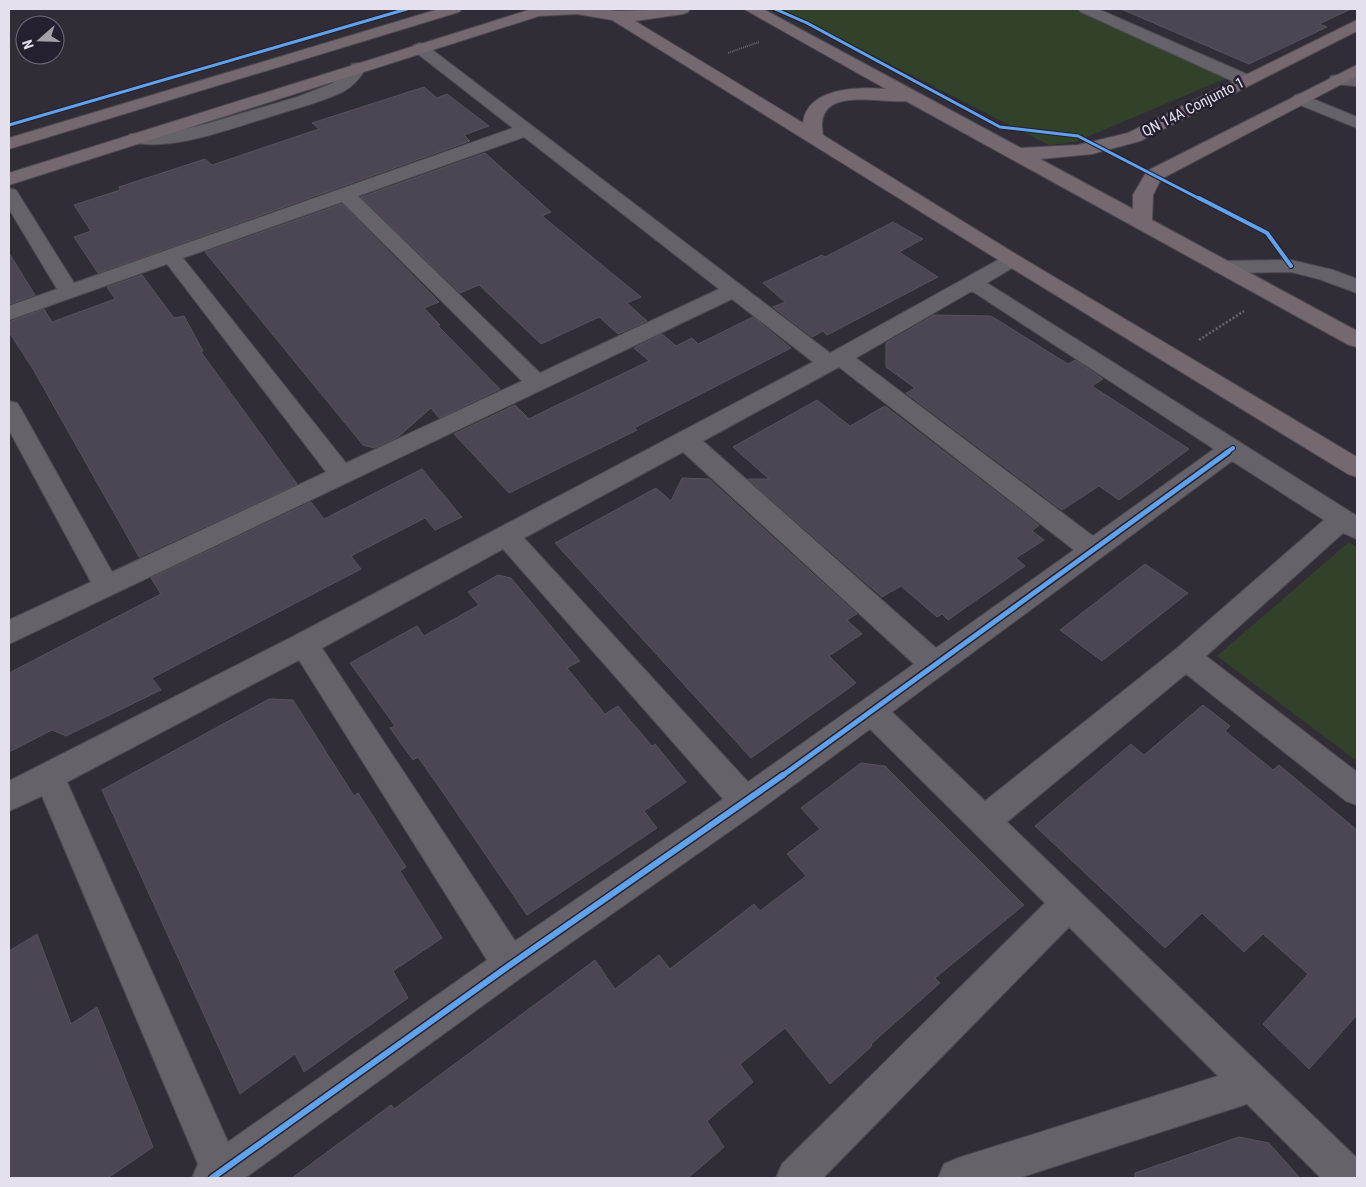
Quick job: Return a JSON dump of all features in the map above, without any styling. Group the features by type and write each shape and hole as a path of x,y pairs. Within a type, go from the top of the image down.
{"main road":[{"path":"9,144 454,9"},
{"path":"358,68 537,12 577,9 617,16 643,16 683,9"},
{"path":"752,9 1357,340"},
{"path":"617,16 1012,260 1357,468"},
{"name":"QN 14A Conjunto 1","path":"1018,154 1074,153 1105,148 1134,137 1357,25"},
{"path":"1142,222 1143,195 1154,175 1357,70"},
{"path":"814,137 812,119 819,106 831,99 854,94 877,93 913,97"},
{"path":"9,179 136,138"}],"street":[{"path":"1096,10 1245,80"},
{"path":"420,48 734,290 834,360 1094,550"},
{"path":"136,138 171,138 303,101 337,88 351,78 358,68"},
{"path":"1337,80 1357,81"},
{"path":"1300,99 1357,124"},
{"path":"9,313 526,130"},
{"path":"9,194 69,291"},
{"path":"345,194 536,382"},
{"path":"171,256 342,476"},
{"path":"9,797 304,644 686,440 834,360 1012,260"},
{"path":"1221,267 1291,266 1326,274 1357,287"},
{"path":"973,283 1234,448 1350,524 984,821"},
{"path":"9,633 536,382 734,290"},
{"path":"9,409 107,587"},
{"path":"686,440 934,664"},
{"path":"49,776 219,1176 510,966 746,802 1234,448"},
{"path":"506,535 746,802"},
{"path":"304,644 510,966"},
{"path":"1186,657 1357,791"},
{"path":"871,711 1349,1178"},
{"path":"796,1178 1068,904"},
{"path":"958,1178 1252,1084"}],"path":[{"path":"694,65 791,30"},
{"path":"1173,357 1270,293"}],"green space":[{"path":"782,9 1075,9 1229,77 1075,142 1049,145"},
{"path":"1349,542 1357,547 1357,761 1217,656"}],"building":[{"path":"1121,9 1351,9 1319,24 1327,27 1249,64"},
{"path":"424,87 437,98 447,94 489,126 464,135 470,141 98,273 74,237 91,231 74,205 120,190 119,187 205,159 212,165 319,129 312,123"},
{"path":"485,153 551,212 542,216 641,297 627,303 647,321 618,334 599,317 541,344 479,285 460,293 361,197"},
{"path":"342,204 439,302 424,308 440,325 438,326 500,389 439,418 431,408 398,437 374,448 363,445 205,252"},
{"path":"893,222 923,239 899,252 938,277 827,335 823,331 812,337 773,307 785,302 763,283 822,255 825,257"},
{"path":"9,253 35,295 9,304"},
{"path":"142,275 174,318 184,316 203,351 201,352 297,484 139,557 33,369 9,332 9,322 44,309 52,322 115,299 107,287"},
{"path":"934,315 991,316 1068,364 1075,360 1103,379 1092,386 1189,449 1119,500 1099,486 1062,510 906,393 915,388 886,367 886,343"},
{"path":"753,317 791,348 634,428 637,430 509,493 454,434 515,405 529,419 649,361 634,348 662,334 676,346 692,338 698,344"},
{"path":"817,400 850,426 885,406 1039,525 1032,531 1044,540 1016,558 1025,566 948,620 942,614 937,617 901,586 882,597 748,479 769,479 733,447"},
{"path":"422,469 462,517 435,530 425,518 351,556 361,569 152,678 161,690 66,736 52,730 9,752 9,673 161,594 151,578 311,502 324,519"},
{"path":"682,478 709,479 857,614 847,620 862,634 829,656 856,683 751,758 555,543 656,488 671,501"},
{"path":"1145,564 1188,593 1102,661 1060,630"},
{"path":"498,575 511,578 580,661 567,668 605,714 618,706 652,746 655,744 686,782 644,811 657,828 527,915 418,757 413,760 390,728 395,726 350,663 417,626 424,636 479,605 468,592"},
{"path":"269,699 293,700 354,796 358,793 406,867 400,871 442,938 393,971 408,998 304,1072 295,1054 240,1094 102,790"},
{"path":"1203,705 1230,726 1225,731 1273,770 1279,765 1357,830 1357,1015 1309,1069 1263,1024 1308,974 1263,934 1244,952 1202,913 1165,948 1035,826 1131,744 1144,755"},
{"path":"861,763 885,766 1024,905 935,978 940,983 871,1044 872,1046 830,1084 785,1028 740,1064 753,1082 707,1121 724,1147 688,1178 292,1178 391,1105 394,1109 595,960 615,989 659,955 670,969 754,904 760,911 806,876 787,854 820,829 801,808"},
{"path":"37,934 71,1024 97,1007 153,1147 108,1178 9,1178 9,951"},
{"path":"1239,1137 1269,1143 1300,1178 1135,1178 1135,1173"}],"cycle path":[{"path":"9,125 407,9"},
{"path":"775,9 807,23 1000,127 1078,136 1105,148 1267,233 1291,266"},
{"path":"212,1178 510,965 746,802 1233,448"}]}
